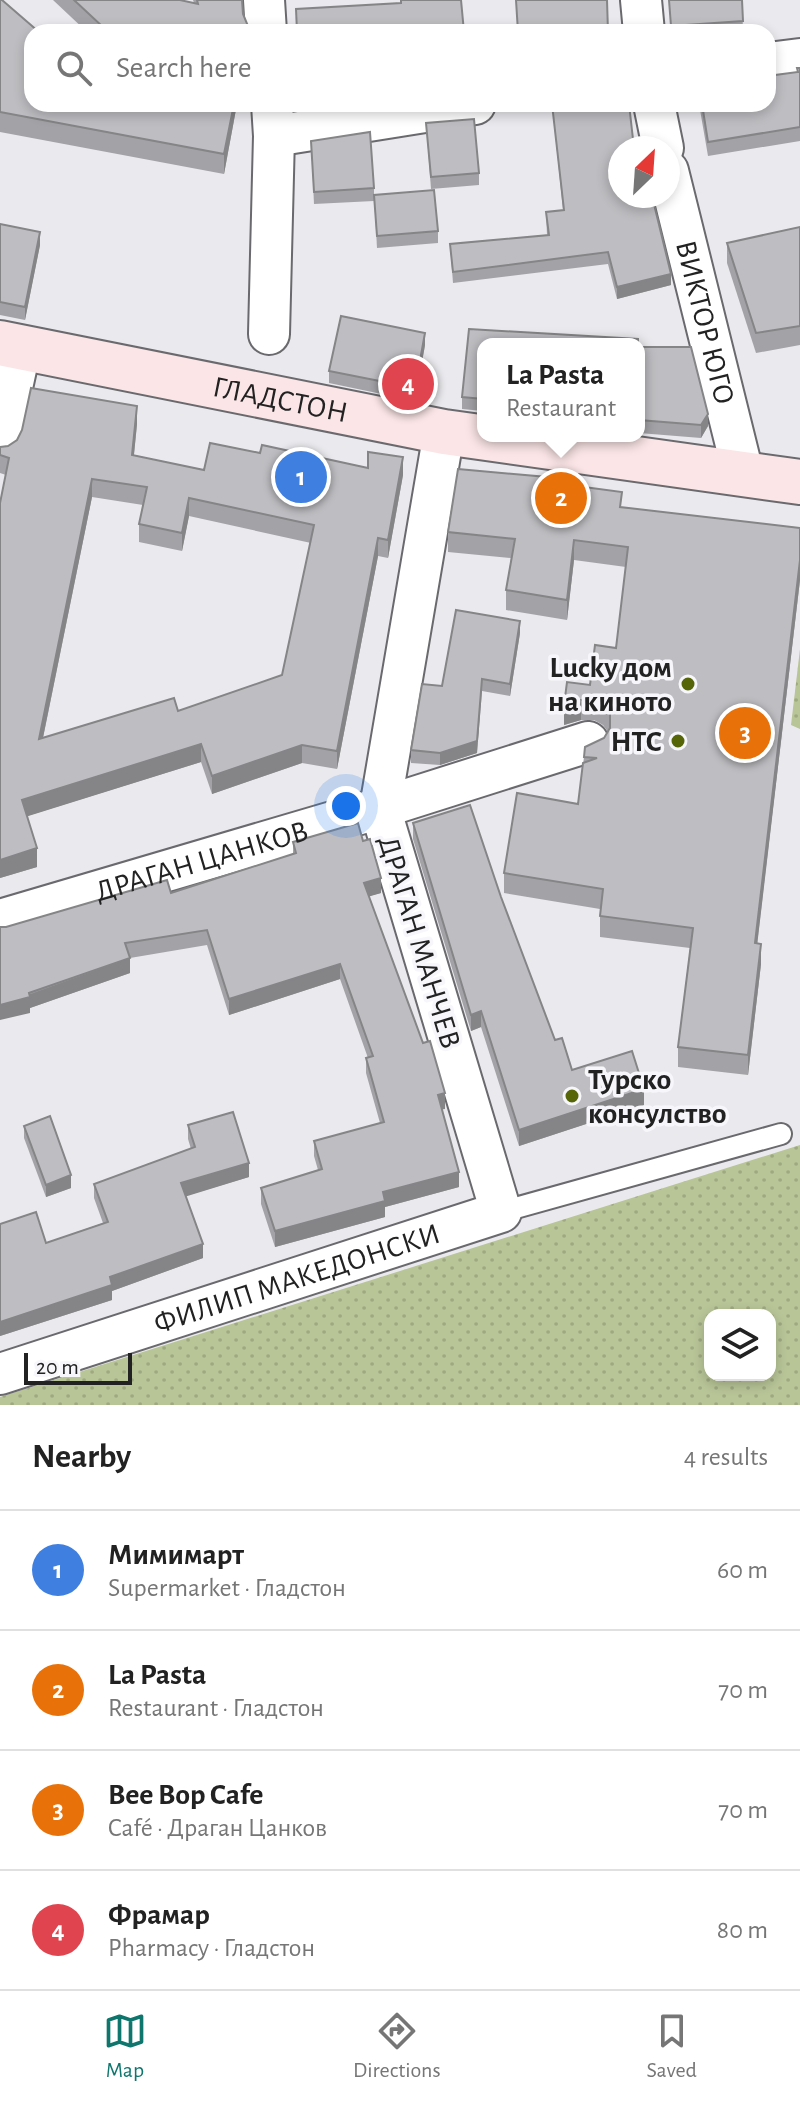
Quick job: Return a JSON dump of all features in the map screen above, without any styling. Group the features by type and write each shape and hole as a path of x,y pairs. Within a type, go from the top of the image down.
{"main road":[{"name":"ГЛАДСТОН","path":"10,344 477,437"},
{"name":"ГЛАДСТОН","path":"517,442 800,482"}],"street":[{"path":"264,0 266,24"},
{"path":"641,0 643,24"},
{"path":"776,62 800,59"},
{"path":"269,334 273,120 374,112"},
{"path":"656,112 661,136"},
{"name":"ВИКТОР ЮГО","path":"677,208 743,473"},
{"path":"0,443 10,344"},
{"name":"ДРАГАН МАНЧЕВ","path":"444,432 380,808 501,1212"},
{"name":"ДРАГАН ЦАНКОВ","path":"0,920 380,808 588,742"},
{"name":"ФИЛИП МАКЕДОНСКИ","path":"0,1374 501,1212"}],"lane":[{"path":"501,1212 781,1134"}],"green space":[{"path":"800,649 800,729 791,725"},
{"path":"800,1145 800,1405 0,1405 0,1397"}],"building":[{"path":"0,0 30,24 24,24 24,112 232,112 224,154 0,112"},
{"path":"74,0 180,0 198,4 197,0 242,0 247,24 100,24"},
{"path":"401,0 461,0 463,24 297,24 296,9 401,3"},
{"path":"516,0 607,0 608,24 518,24"},
{"path":"669,0 742,0 743,21 671,24"},
{"path":"797,68 800,68 800,127 708,142 703,112 776,112 776,75 798,72"},
{"path":"553,112 630,112 633,136 608,136 608,208 655,208 671,274 617,287 608,252 453,272 450,244 549,235 546,212 564,210"},
{"path":"474,119 479,173 431,177 426,123"},
{"path":"370,132 374,188 314,192 311,141"},
{"path":"434,190 438,231 377,236 374,195"},
{"path":"0,224 40,232 25,307 0,302"},
{"path":"800,227 800,326 756,333 727,243"},
{"path":"341,316 425,333 415,388 329,371"},
{"path":"469,329 621,338 477,338 477,398 462,397"},
{"path":"645,347 691,347 708,414 701,425 645,420"},
{"path":"31,388 137,406 132,455 204,470 210,443 260,453 262,445 368,468 368,452 403,457 388,540 378,538 337,751 302,745 212,776 201,744 22,800 37,848 0,860 0,503 9,458 0,455 0,447 17,440","holes":["92,479 147,487 139,524 182,533 189,498 314,525 282,675 178,711 174,698 39,739"]},
{"name":"НТС","path":"458,469 547,477 547,482 622,492 620,507 800,528 800,560 755,943 761,944 748,1055 678,1047 693,928 600,916 603,889 504,873 517,793 578,804 583,763 597,758 584,757 585,747 604,738 610,728 610,714 603,704 581,700 564,705 567,682 590,685 595,645 616,648 628,547 574,540 567,600 506,590 515,539 448,532"},
{"path":"456,610 520,621 510,684 482,679 477,741 440,753 411,750 422,684 442,686"},
{"path":"470,805 555,1040 562,1038 572,1070 632,1051 644,1089 519,1130 481,1011 471,1015 413,823"},
{"path":"358,823 363,841 370,839 381,878 364,883 423,1043 430,1041 445,1093 438,1095 459,1172 383,1192 385,1201 275,1231 261,1188 322,1169 314,1141 384,1122 366,1058 373,1056 340,964 229,999 207,930 125,943 130,958 29,993 30,997 0,1005 0,927 167,880 171,893 296,853 293,842"},
{"path":"233,1112 249,1163 181,1183 203,1244 110,1277 112,1285 0,1322 0,1224 36,1212 46,1243 108,1222 94,1184 195,1147 188,1125"},
{"path":"50,1116 71,1175 46,1185 24,1126"}],"place":[{"name":"Фрамар","path":"408,384"},
{"name":"Мимимарт","path":"301,477"},
{"name":"La Pasta","path":"561,498"},
{"name":"Lucky дом на киното","path":"688,684"},
{"name":"Bee Bop Cafe","path":"745,733"},
{"name":"НТС","path":"678,741"},
{"name":"Турско консулство","path":"572,1096"}]}
